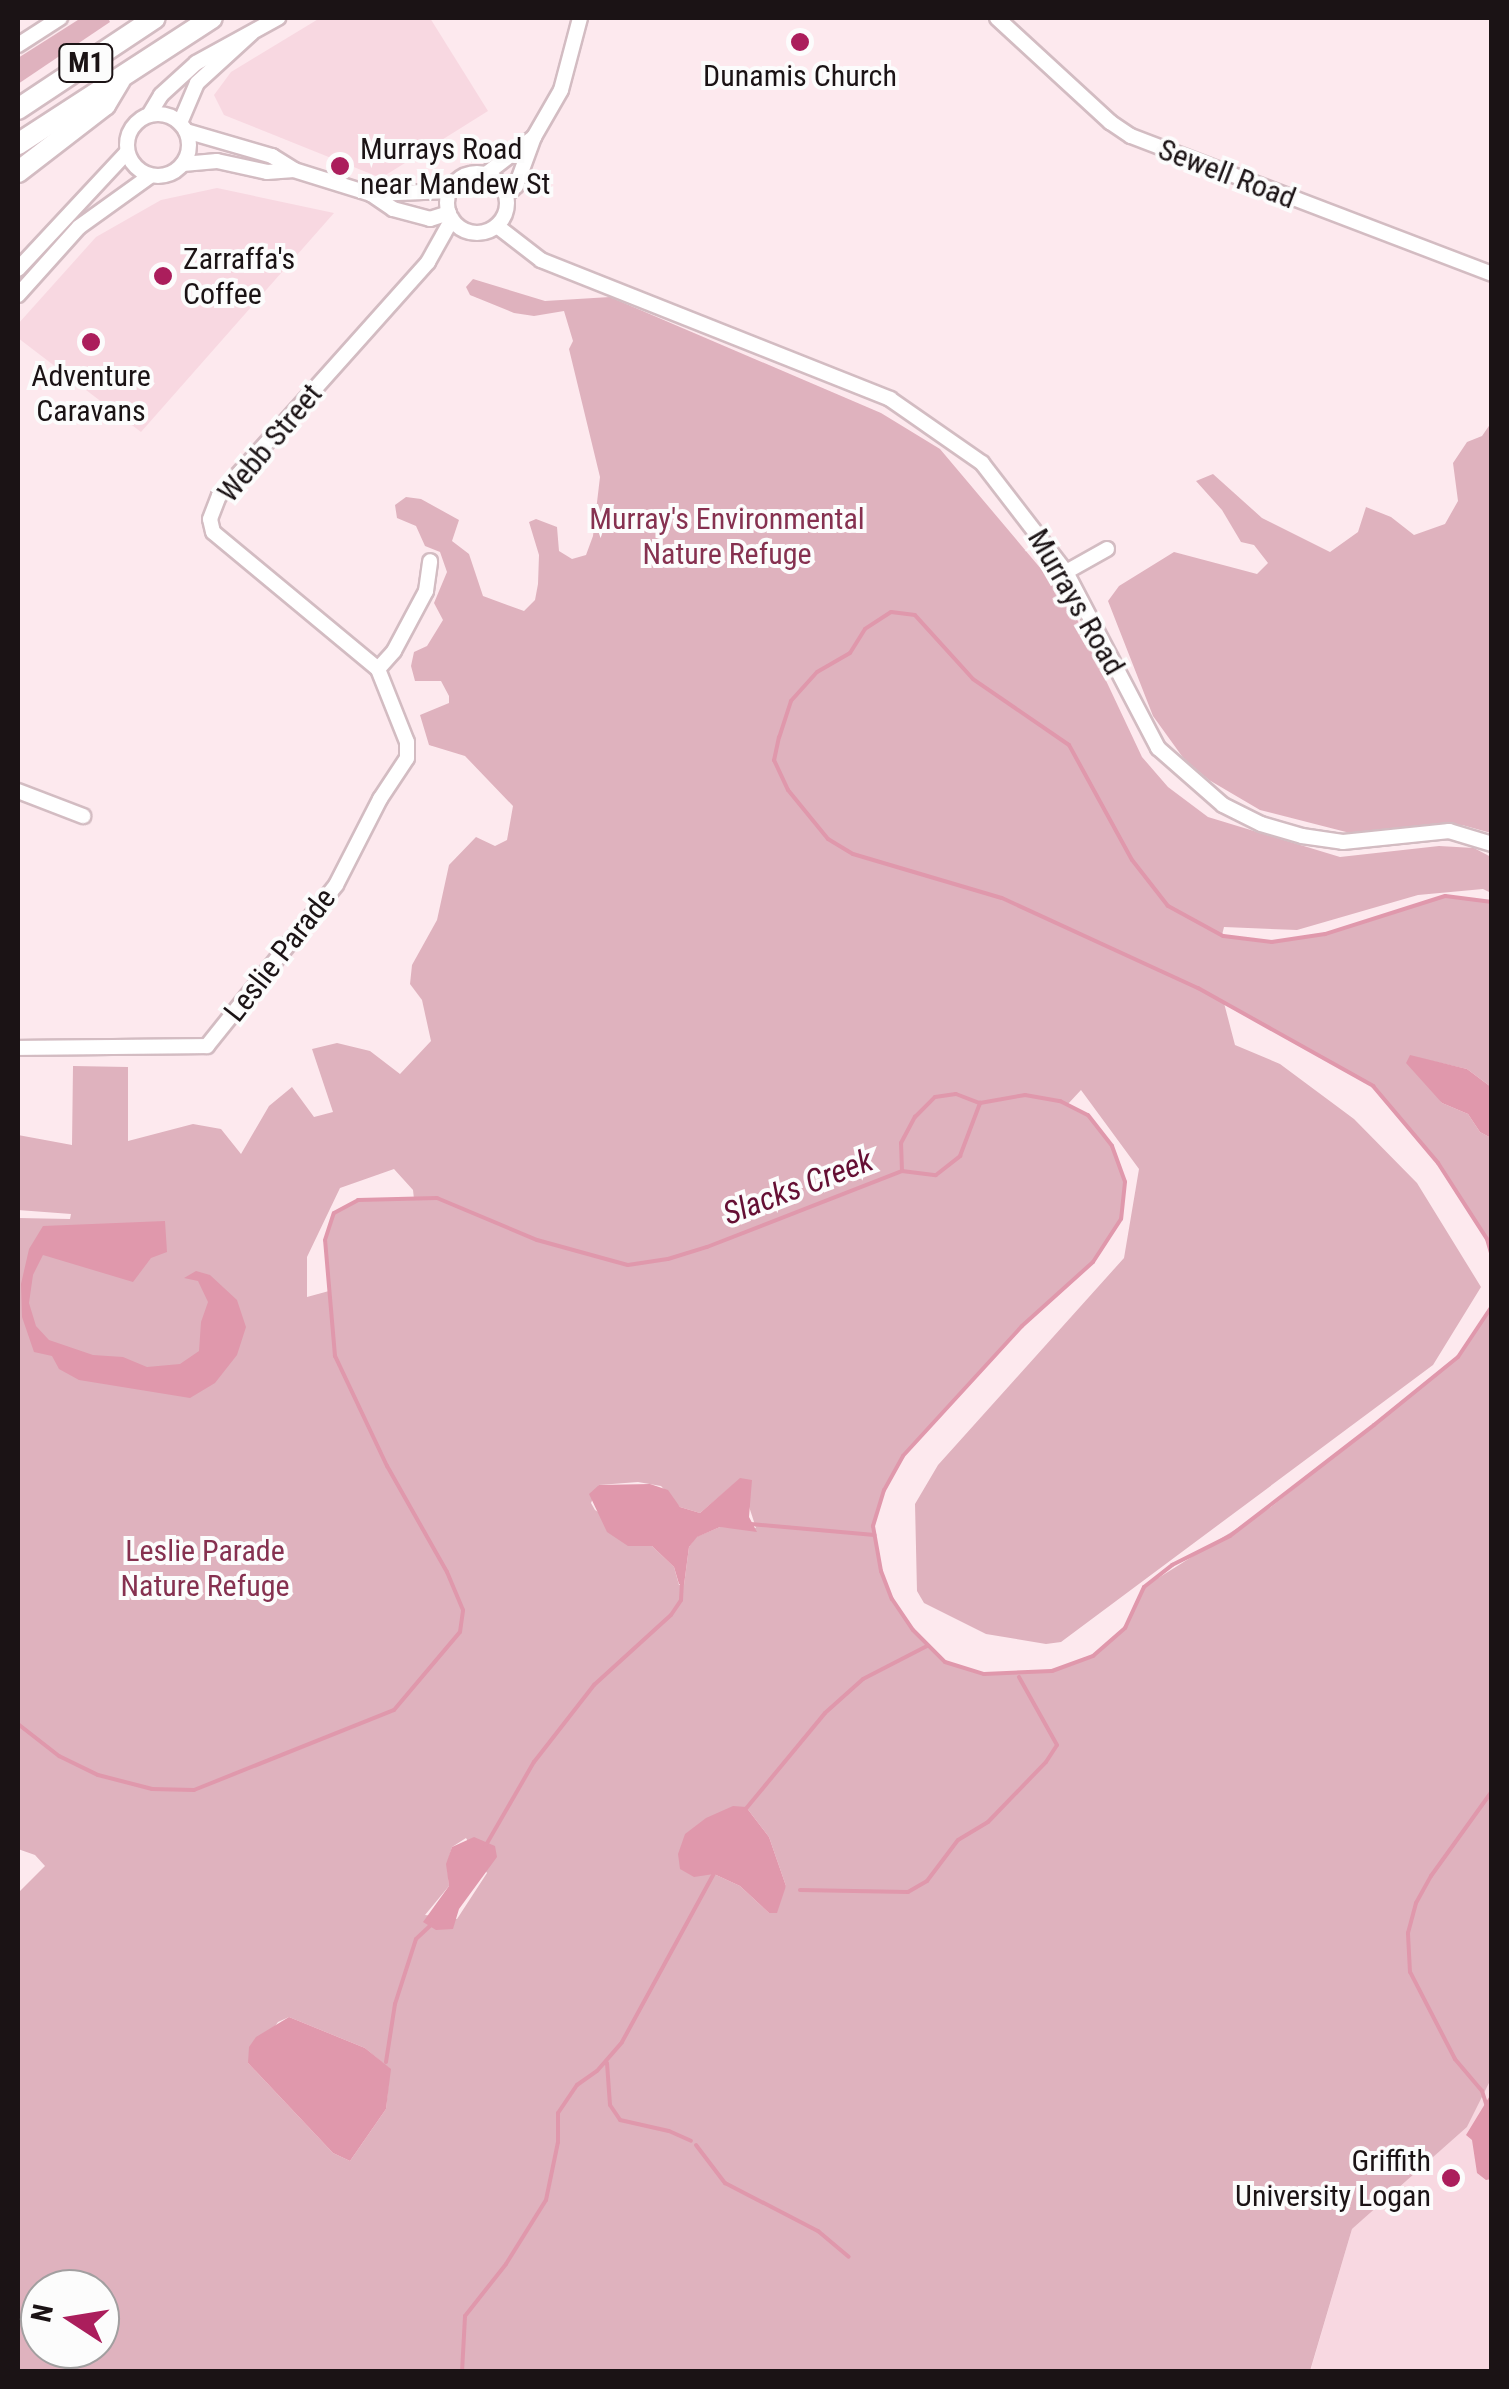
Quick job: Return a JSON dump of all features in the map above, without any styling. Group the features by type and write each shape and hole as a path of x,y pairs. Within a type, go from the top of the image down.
{"highway":[{"name":"M1","path":"18,109 155,18"},
{"name":"M1","path":"18,144 212,18"},
{"path":"18,172 105,106 124,74"}],"street":[{"path":"18,44 60,18"},
{"path":"150,176 136,167 127,152 128,134 149,114 161,95 196,63 278,18"},
{"path":"506,194 516,186 534,137 567,76 580,18"},
{"name":"Sewell Road","path":"998,18 1130,136 1492,274"},
{"path":"183,164 189,148 183,127 198,82 253,32"},
{"path":"149,114 166,114 183,127 272,156 294,170 371,194 393,209 430,219 450,216"},
{"path":"371,194 450,191 468,174 486,174 534,137"},
{"path":"18,269 127,152"},
{"path":"18,295 79,227 150,176 168,175 183,164 217,162 267,172 294,170"},
{"path":"450,191 450,216 468,232 478,233 497,226 506,212 506,194 486,174"},
{"name":"Webb Street","path":"380,799 407,758 407,742 378,669 213,532 210,519 219,496 428,262 450,216"},
{"name":"Murrays Road","path":"497,226 541,260 890,399 982,462 1066,572 1158,748 1222,804 1261,824 1302,836 1343,842 1449,832 1492,844"},
{"path":"1066,572 1107,548"},
{"path":"378,669 394,652 426,591 430,561"},
{"path":"18,791 83,816"},
{"name":"Leslie Parade","path":"18,1048 207,1046 336,884 380,799"}],"shaded area":[{"path":"320,18 430,18 488,111 381,178 224,115 214,95 231,72"},
{"path":"217,188 334,213 141,432 18,338 18,324 96,237 161,200"},
{"path":"1410,1055 1467,1069 1491,1087 1491,1138 1480,1132 1468,1114 1442,1103 1406,1063"},
{"path":"165,1221 167,1252 151,1258 133,1282 43,1255 33,1275 29,1303 36,1326 49,1340 93,1355 123,1357 147,1367 180,1364 199,1351 201,1322 208,1302 198,1281 184,1278 196,1271 210,1275 237,1300 246,1327 237,1355 215,1383 190,1398 79,1380 59,1369 52,1356 34,1352 22,1317 21,1284 29,1249 43,1226"},
{"path":"740,1478 752,1480 749,1517 757,1532 720,1527 697,1537 689,1547 684,1585 679,1584 674,1567 652,1546 628,1546 607,1532 589,1494 599,1485 650,1484 668,1490 680,1507 700,1513"},
{"path":"733,1806 746,1807 769,1837 786,1886 777,1913 769,1913 740,1886 714,1874 694,1877 680,1869 678,1854 685,1834 706,1818"},
{"path":"474,1837 495,1846 497,1857 459,1909 453,1929 436,1930 423,1922 449,1886 446,1864 452,1847"},
{"path":"289,2017 365,2048 391,2069 386,2109 350,2161 333,2153 248,2063 249,2047 256,2037"},
{"name":"Griffith University Logan","path":"1491,2079 1491,2371 1310,2372 1352,2229 1467,2127"},
{"path":"1491,2094 1491,2179 1486,2180 1477,2173 1472,2140 1466,2135"}],"green space":[{"path":"81,18 108,18 110,22 18,84 18,58"},
{"path":"473,279 545,301 610,297 881,413 940,449 1069,602 1142,757 1168,787 1208,817 1340,857 1439,846 1474,848 1491,857 1491,893 1483,889 1418,895 1297,930 1224,927 1222,935 1272,942 1325,934 1445,896 1491,902 1491,1087 1467,1069 1410,1056 1442,1103 1468,1114 1480,1132 1491,1138 1491,1256 1487,1239 1438,1163 1373,1086 1224,1003 1235,1045 1280,1064 1354,1119 1417,1183 1481,1287 1433,1365 1061,1642 1046,1644 986,1634 924,1603 917,1591 915,1504 938,1465 1124,1258 1139,1169 1081,1090 1067,1105 1088,1115 1112,1146 1125,1182 1121,1219 1093,1262 1022,1326 903,1456 884,1490 873,1526 881,1571 892,1599 913,1630 945,1662 984,1674 1052,1671 1093,1656 1125,1628 1144,1587 1271,1507 1458,1357 1491,1306 1491,2079 1467,2127 1352,2229 1310,2371 18,2371 18,1893 45,1866 35,1855 18,1849 18,1218 70,1219 71,1214 18,1210 18,1135 72,1145 73,1066 128,1067 128,1141 193,1124 221,1129 241,1154 269,1106 292,1087 314,1117 333,1112 312,1049 337,1043 370,1051 400,1074 431,1041 422,1000 410,984 412,965 437,920 449,865 476,837 495,846 507,840 513,806 465,756 429,745 420,715 449,703 449,696 441,681 415,681 411,666 414,652 427,646 443,620 434,603 447,572 440,552 425,546 416,526 397,518 395,505 406,497 421,499 459,520 452,541 469,554 483,596 524,611 535,600 538,584 539,555 529,522 536,519 557,527 559,551 572,559 586,555 593,536 600,477 569,349 573,341 564,311 534,316 514,313 470,295 466,287","holes":["394,1169 413,1190 414,1199 358,1200 334,1213 325,1240 329,1291 307,1297 307,1257 340,1188","740,1479 756,1528 720,1527 696,1537 689,1547 684,1585 679,1585 674,1567 652,1546 595,1510 591,1503 599,1485 638,1482 661,1486 680,1507 700,1513","746,1807 769,1837 786,1886 769,1913 740,1886 714,1874","466,1838 487,1873 457,1919 425,1915 449,1886 447,1864 452,1847","289,2017 365,2048 390,2069 386,2109 350,2161 333,2153 248,2063 278,2022"]},
{"path":"1491,423 1491,833 1462,825 1350,833 1260,810 1209,780 1184,759 1153,716 1108,601 1119,586 1174,552 1257,574 1268,563 1254,545 1241,542 1222,510 1196,481 1213,474 1262,518 1330,552 1358,532 1366,507 1391,517 1414,535 1445,524 1458,501 1453,463 1467,442 1482,436"}],"waterway":[{"name":"Slacks Creek","path":"1492,902 1445,896 1325,934 1272,942 1223,936 1168,906 1132,860 1069,745 973,679 915,615 891,612 865,629 850,653 817,672 791,701 774,760 788,790 828,839 853,854 1002,898 1198,988 1373,1086 1438,1163 1487,1239 1492,1256"},
{"path":"902,1171 901,1143 915,1117 935,1097 956,1094 980,1103"},
{"name":"Slacks Creek","path":"18,1724 59,1756 98,1775 152,1789 194,1790 394,1710 460,1632 463,1610 447,1572 387,1466 335,1356 325,1240 334,1213 358,1200 437,1198 537,1240 628,1265 668,1259 707,1247 902,1171 936,1175 960,1156 980,1103 1025,1095 1060,1101 1088,1115 1112,1146 1125,1182 1121,1219 1093,1262 1022,1326 903,1456 884,1490 873,1526 881,1571 892,1599 913,1630 945,1662 984,1674 1052,1671 1093,1656 1125,1628 1144,1587 1172,1565 1230,1536 1374,1425 1458,1357 1492,1306"},
{"path":"751,1524 875,1535"},
{"path":"486,1845 534,1762 594,1685 671,1615 681,1600 682,1580"},
{"path":"744,1811 825,1713 863,1679 927,1646"},
{"path":"800,1890 908,1892 927,1881 958,1840 988,1822 1046,1762 1057,1745 1019,1677"},
{"path":"1487,2107 1482,2091 1455,2059 1410,1972 1408,1933 1416,1903 1431,1876 1492,1791"},
{"path":"462,2372 465,2316 506,2264 546,2200 558,2142 558,2113 577,2085 597,2071 622,2042 714,1873"},
{"path":"386,2062 395,2004 416,1939 433,1923"},
{"path":"607,2063 610,2105 620,2120 669,2131 691,2141"},
{"path":"696,2145 725,2183 818,2231 849,2257"}],"place":[{"name":"Dunamis Church","path":"800,42"},
{"name":"Murrays Road near Mandew St","path":"340,166"},
{"name":"Zarraffa's Coffee","path":"163,276"},
{"name":"Adventure Caravans","path":"91,342"},
{"name":"Griffith University Logan","path":"1451,2178"}],"park label":[{"name":"Murray's Environmental Nature Refuge","path":"727,536"},
{"name":"Leslie Parade Nature Refuge","path":"205,1568"}]}
